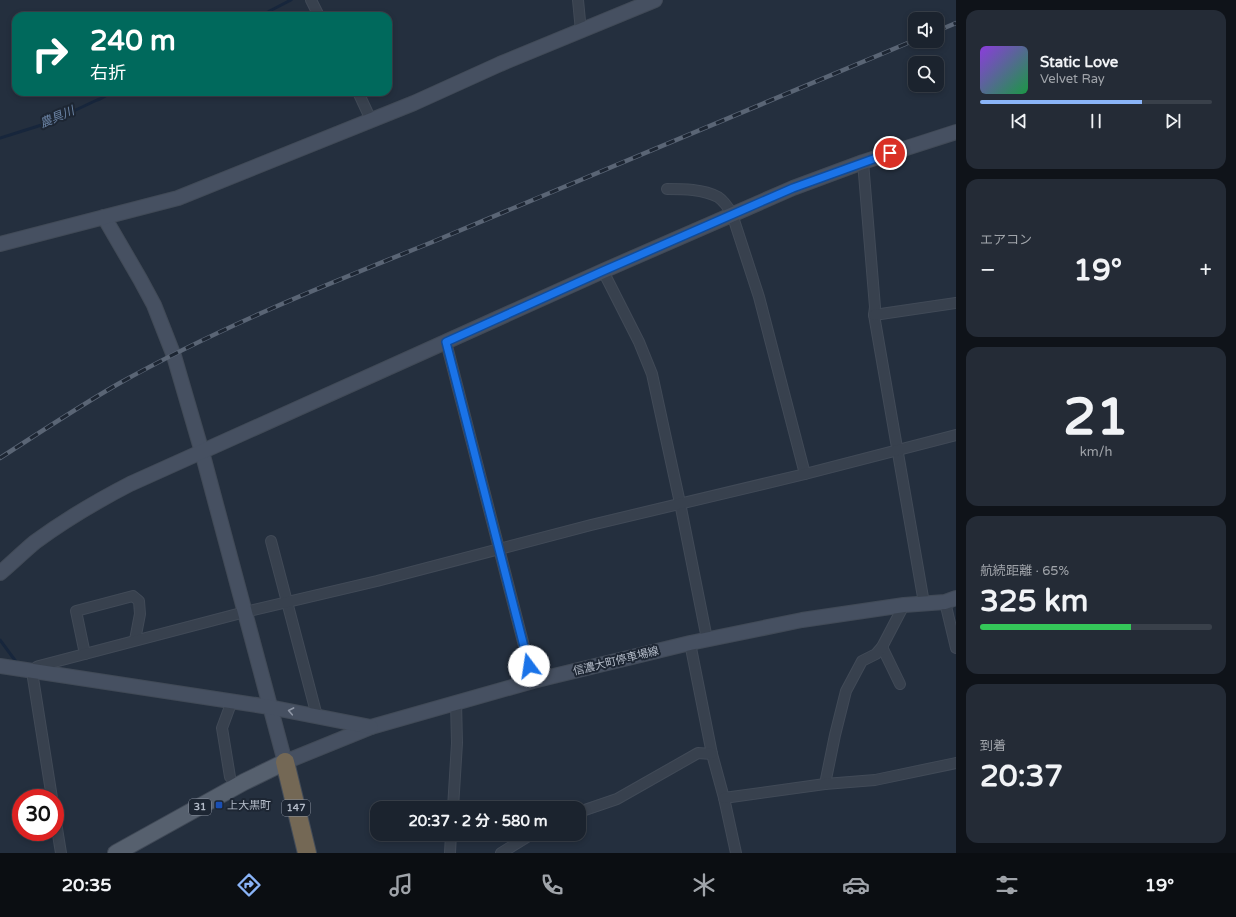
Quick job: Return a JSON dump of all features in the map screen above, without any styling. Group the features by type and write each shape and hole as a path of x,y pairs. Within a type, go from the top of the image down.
{"highway":[{"name":"147","path":"285,762 307,853"}],"main road":[{"name":"31","path":"116,853 244,782 285,762"}],"street":[{"path":"578,0 581,30"},
{"path":"0,244 178,198 414,103 500,64 655,0"},
{"path":"312,2 317,12"},
{"path":"360,96 371,120"},
{"path":"0,573 34,543 96,502 130,484 603,271 793,188 863,162 956,132"},
{"path":"863,162 875,307 874,315 924,603"},
{"path":"667,189 688,189 717,197 726,204 732,214 759,296 805,474"},
{"path":"104,217 140,279 164,330 174,356 246,612 269,707 285,762"},
{"path":"603,271 639,342 652,374 680,503 707,639"},
{"path":"874,315 956,303"},
{"path":"446,342 533,681"},
{"path":"50,789 33,671 36,667 246,612 377,581 498,548 805,474 956,435"},
{"path":"271,541 317,716"},
{"path":"85,654 76,611 133,596 139,601 140,614 135,640"},
{"path":"950,600 956,648"},
{"name":"信濃大町停車場線","path":"285,762 371,727 533,681 707,639 802,620 950,600"},
{"path":"825,784 846,691 862,661 876,654 882,647 904,606"},
{"path":"690,643 712,754 724,798 736,853"},
{"path":"882,647 900,684"},
{"path":"0,666 269,707 371,727"},
{"path":"230,777 222,728 232,701"},
{"path":"453,801 457,742 456,702"},
{"path":"586,810 617,799 698,753 712,754"},
{"path":"724,798 825,784 875,780 956,762"},
{"path":"59,841 61,853"},
{"path":"450,853 451,841"},
{"path":"501,853 521,841"}],"waterway":[{"name":"農具川","path":"268,12 291,0"},
{"name":"農具川","path":"0,138 48,123 106,96"},
{"path":"0,640 17,663"}],"railway":[{"path":"944,28 956,23"},
{"path":"0,458 118,384 194,344 272,308 908,43"}],"place":[{"name":"上大黒町","path":"219,805"}],"route":[{"path":"529,666 446,342 603,271 793,188 890,153"}]}
